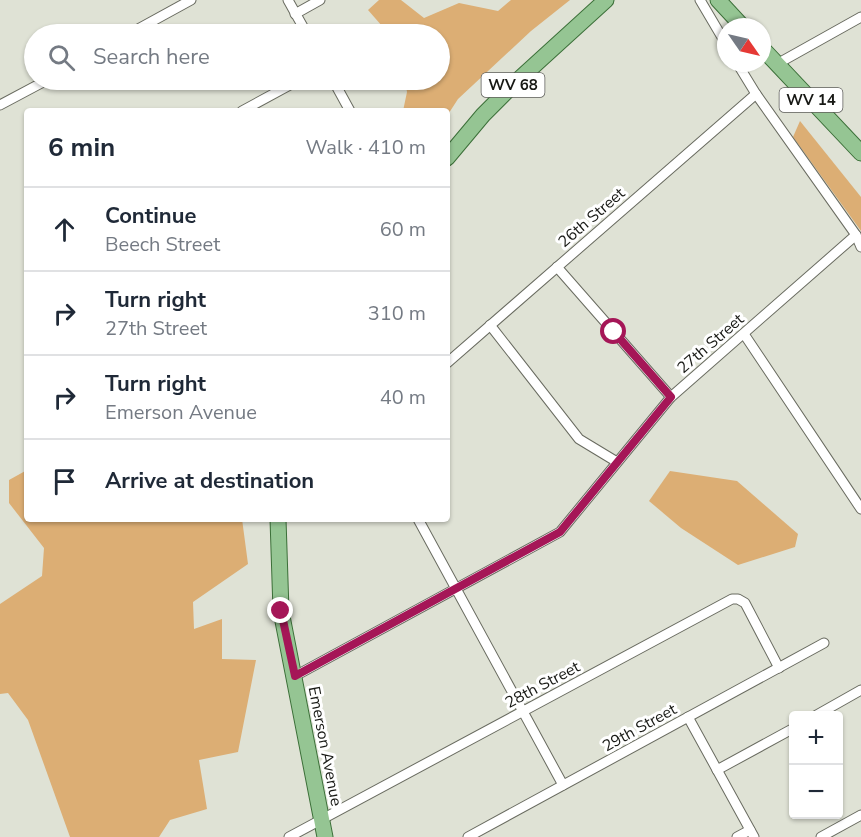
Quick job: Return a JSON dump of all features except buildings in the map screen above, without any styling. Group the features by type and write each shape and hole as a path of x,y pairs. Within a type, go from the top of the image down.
{"main road":[{"name":"WV 68","path":"450,154 483,115 516,82 606,0"},
{"path":"718,0 735,18"},
{"name":"WV 14","path":"771,58 861,153"},
{"name":"Emerson Avenue","path":"278,522 281,611 325,837"}],"street":[{"path":"147,24 191,0"},
{"path":"288,0 301,24"},
{"path":"295,14 320,0"},
{"path":"700,0 717,29"},
{"path":"777,64 861,17"},
{"path":"743,72 856,235 861,248"},
{"path":"0,105 28,90"},
{"path":"248,108 281,90"},
{"path":"338,90 348,108"},
{"name":"26th Street","path":"450,360 756,94"},
{"name":"27th Street","path":"295,676 560,532 671,397 856,235"},
{"path":"557,267 671,397"},
{"path":"490,325 579,439 617,462"},
{"path":"744,334 861,509"},
{"path":"420,522 563,785"},
{"name":"28th Street","path":"289,837 732,599 745,603 778,668"},
{"name":"29th Street","path":"468,837 824,643"},
{"path":"824,711 861,690"},
{"path":"688,717 752,833 737,837"},
{"path":"717,770 789,731"},
{"path":"821,837 861,815"}],"shaded area":[{"path":"379,0 401,0 424,18 459,3 498,11 511,0 570,0 531,31 458,99 450,111 450,108 404,108 407,90 450,90 450,24 380,24 368,10"},
{"path":"800,121 861,197 861,231 793,137"},
{"path":"670,471 737,481 798,534 795,547 738,565 681,528 649,501"},
{"path":"24,472 24,522 242,522 248,564 193,602 194,629 222,619 222,659 256,660 238,752 199,760 207,809 170,820 159,837 70,837 28,720 8,693 0,694 0,604 42,576 44,548 9,503 9,480"}],"route":[{"path":"281,611 295,676 560,532 671,397 614,332"}]}
